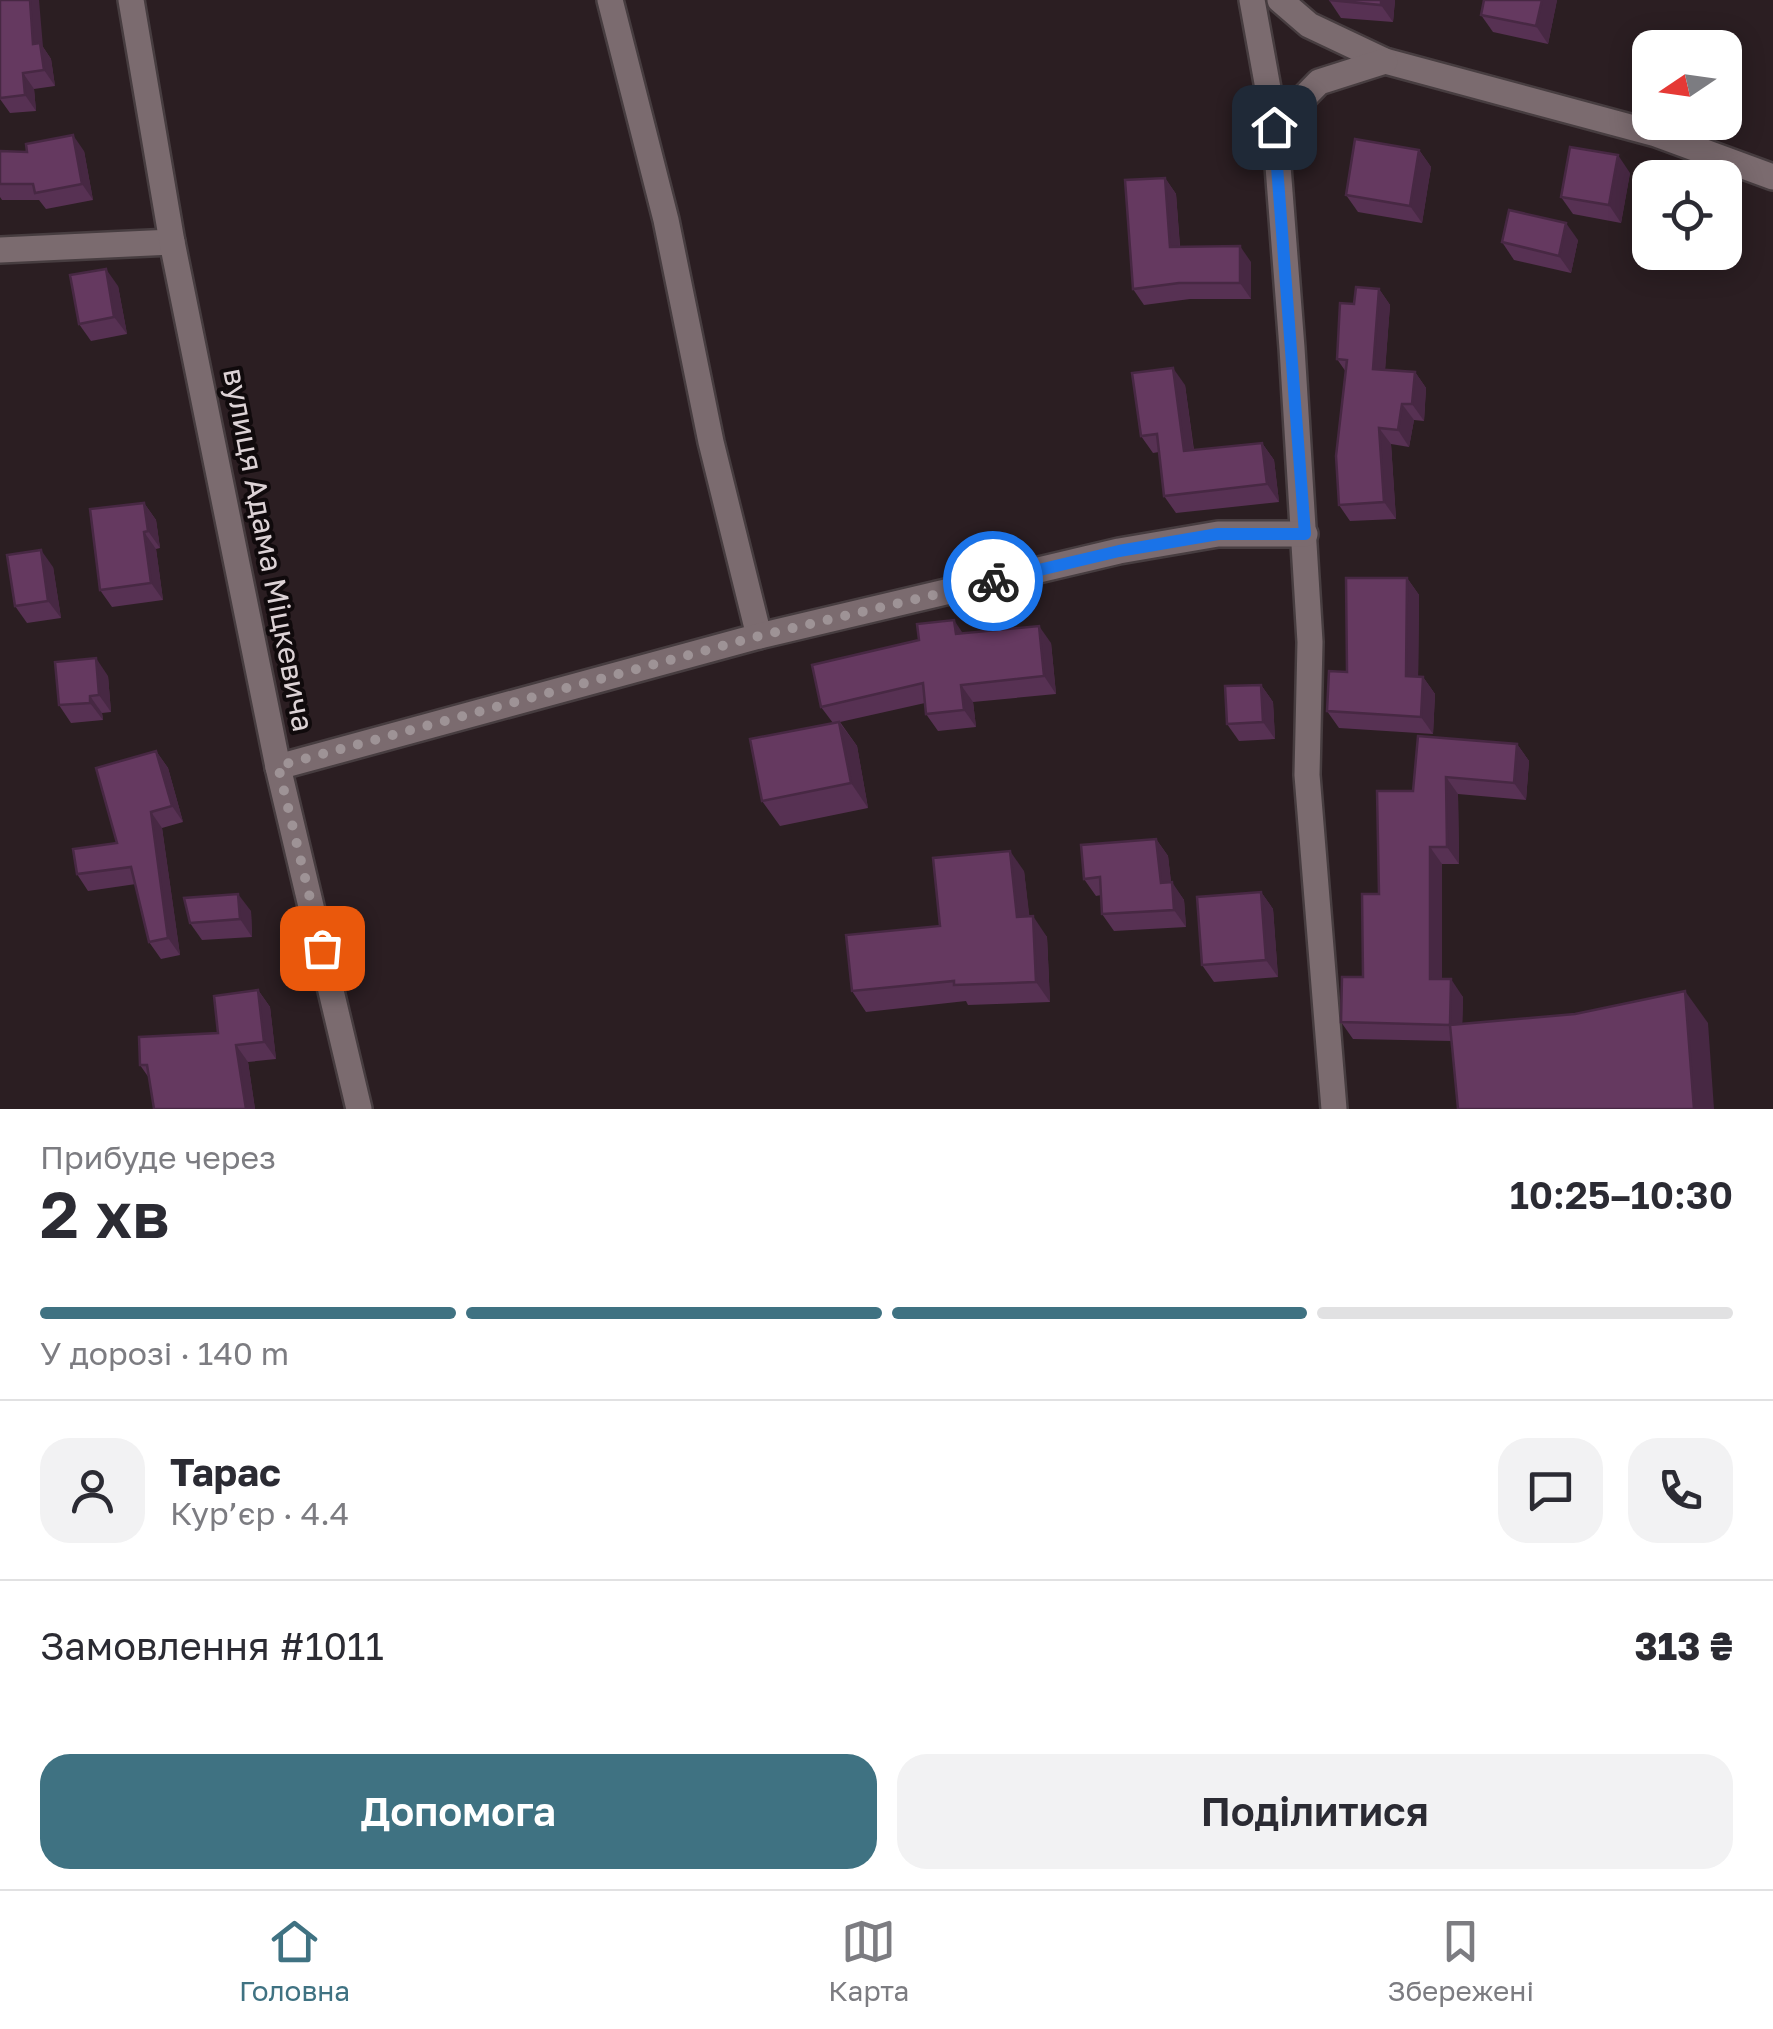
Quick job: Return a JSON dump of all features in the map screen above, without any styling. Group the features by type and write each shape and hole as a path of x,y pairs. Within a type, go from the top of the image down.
{"street":[{"name":"вулиця Адама Міцкевича","path":"132,0 172,242 278,766 359,1109"},
{"path":"610,0 666,220 711,442 759,636"},
{"path":"1252,0 1274,127 1305,534 1310,642 1307,776 1334,1109"},
{"path":"1280,0 1309,25 1385,60 1656,134 1773,178"},
{"path":"1274,127 1319,82 1385,60"},
{"path":"0,250 172,242"},
{"path":"278,766 759,636 1119,551 1218,534 1305,534"}],"building":[{"path":"0,0 30,0 33,44 40,43 44,70 23,73 25,95 0,98"},
{"path":"1329,0 1381,0 1381,5"},
{"path":"1484,0 1542,0 1536,26 1481,15"},
{"path":"73,135 82,184 35,193 33,184 0,184 0,151 27,152 26,144"},
{"path":"1355,139 1419,150 1410,206 1346,195"},
{"path":"1570,147 1618,155 1609,205 1561,197"},
{"path":"1165,178 1170,247 1240,246 1240,283 1179,283 1133,289 1125,180"},
{"path":"1509,210 1566,223 1559,256 1502,242"},
{"path":"106,269 114,317 79,324 70,275"},
{"path":"1356,287 1379,289 1373,369 1415,372 1412,404 1402,404 1398,430 1379,428 1384,502 1339,505 1336,456 1347,360 1337,359 1340,303 1354,304"},
{"path":"1173,368 1184,451 1262,443 1267,484 1164,496 1157,434 1141,436 1132,373"},
{"path":"144,503 151,583 100,590 90,509"},
{"path":"41,550 48,601 15,606 7,555"},
{"path":"1346,578 1407,578 1406,676 1423,677 1421,717 1327,711 1329,671 1347,672"},
{"path":"954,620 956,634 1039,626 1044,676 961,685 964,710 926,714 923,683 821,707 812,665 919,640 917,624"},
{"path":"96,658 99,695 90,696 90,703 59,705 55,662"},
{"path":"1261,685 1263,722 1227,724 1225,686"},
{"path":"839,722 851,783 762,801 750,739"},
{"path":"1418,736 1517,744 1514,783 1446,777 1447,847 1430,847 1430,979 1451,979 1450,1025 1341,1022 1342,977 1363,977 1362,894 1379,894 1377,791 1413,791"},
{"path":"156,751 172,806 151,812 168,938 149,942 131,867 77,874 73,849 117,843 96,768"},
{"path":"1156,839 1161,883 1172,882 1174,910 1102,914 1100,877 1084,879 1081,845"},
{"path":"1010,851 1017,917 1033,916 1036,982 954,985 954,981 852,991 846,935 940,926 933,858"},
{"path":"1261,892 1266,960 1202,965 1197,897"},
{"path":"238,894 240,919 190,923 184,898"},
{"path":"258,990 264,1042 236,1045 246,1109 154,1109 147,1065 140,1065 139,1037 218,1033 214,996"},
{"path":"1685,991 1694,1109 1458,1109 1450,1025 1575,1014"}],"way so far":[{"path":"322,948 278,766 759,636 993,581"}],"route":[{"path":"993,581 1119,551 1218,534 1305,534 1274,127"}]}
